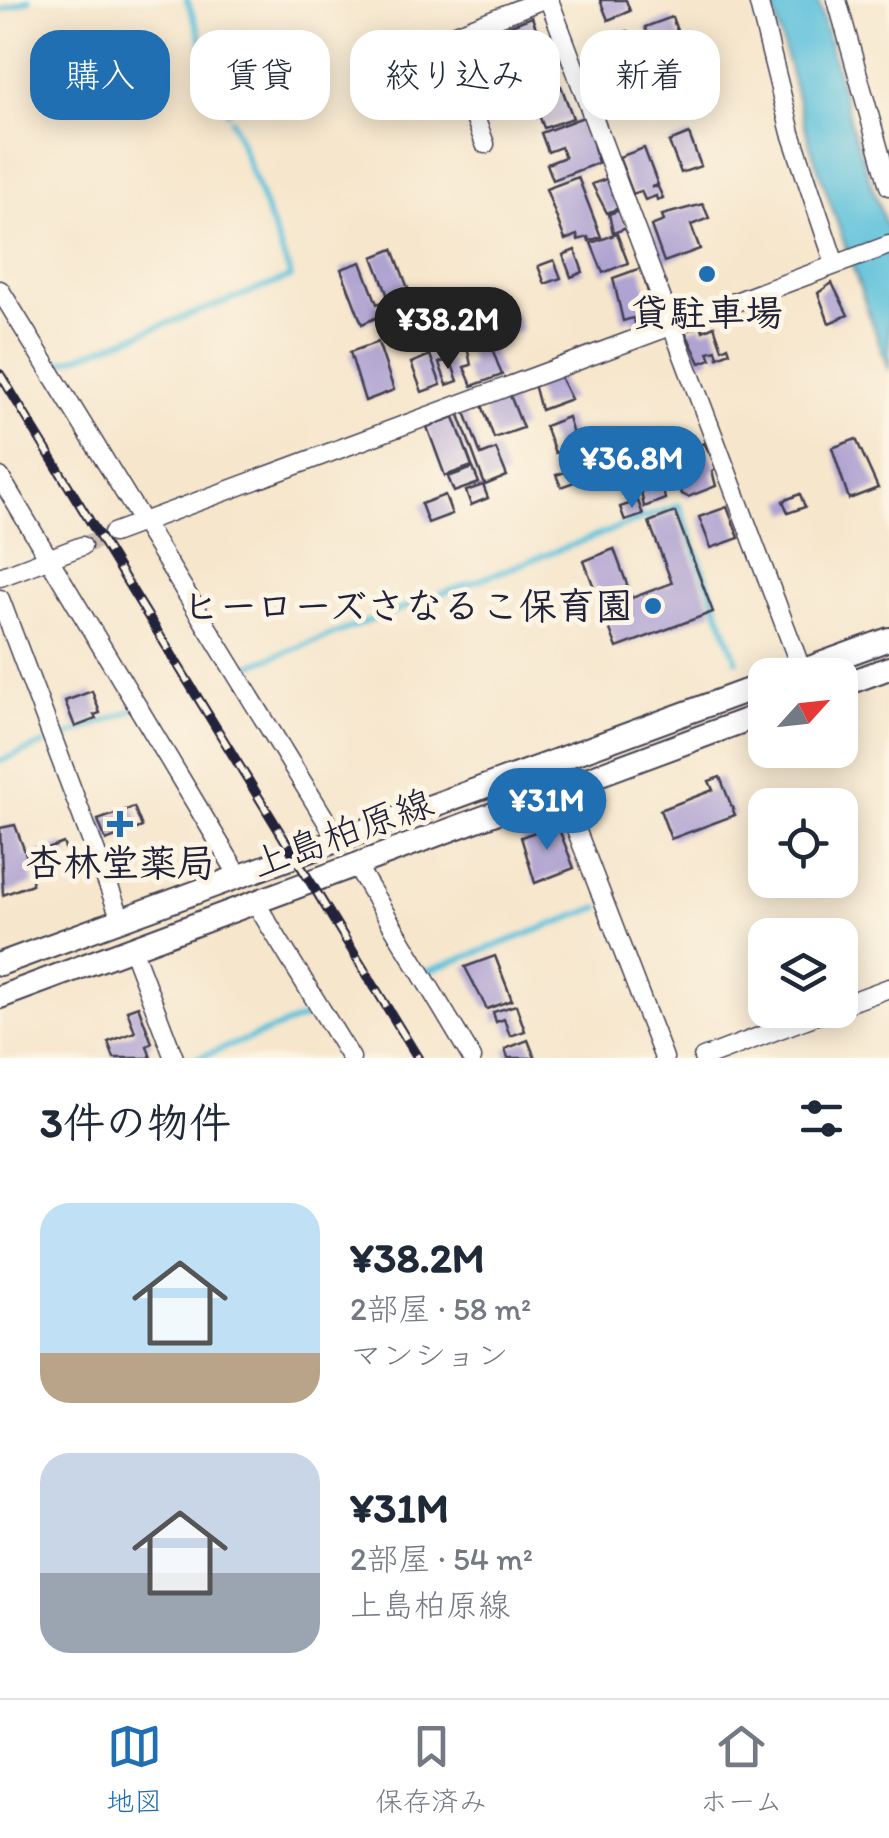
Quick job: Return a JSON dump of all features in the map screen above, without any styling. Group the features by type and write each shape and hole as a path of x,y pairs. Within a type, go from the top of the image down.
{"street":[{"path":"484,144 448,40 541,0"},
{"path":"549,0 671,323 791,658"},
{"path":"758,0 791,133 837,263"},
{"path":"837,0 889,186"},
{"path":"113,534 889,245"},
{"path":"0,290 338,840"},
{"path":"0,477 239,876"},
{"path":"0,578 82,546"},
{"path":"0,599 121,919"},
{"path":"837,658 889,639"},
{"path":"858,679 889,668"},
{"name":"上島柏原線","path":"0,964 748,690"},
{"name":"上島柏原線","path":"0,997 748,719"},
{"path":"560,790 664,1058"},
{"path":"356,865 472,1058"},
{"path":"255,902 350,1058"},
{"path":"132,948 174,1058"},
{"path":"858,999 889,988"},
{"path":"703,1058 782,1028"}],"water":[{"path":"771,0 818,0 853,132 889,234 889,371 810,145"}],"building":[{"path":"600,0 626,0 630,11 608,20"},
{"path":"532,17 537,30 501,30"},
{"path":"672,17 677,30 646,30 645,27"},
{"path":"560,86 573,118 544,128 541,120 560,120"},
{"path":"580,118 587,120 598,163 553,180 547,164 565,157 561,147 548,152 541,133"},
{"path":"689,134 701,166 681,173 669,142"},
{"path":"644,148 658,185 651,187 658,187 663,198 657,200 656,196 645,200 641,191 633,194 619,157"},
{"path":"578,177 601,237 589,241 588,237 578,240 577,235 565,240 546,189"},
{"path":"609,178 619,208 607,213 592,184"},
{"path":"703,204 709,218 691,225 700,249 664,262 651,226 664,221 662,215"},
{"path":"620,210 627,228 613,233 609,214"},
{"path":"617,234 628,263 603,273 591,243"},
{"path":"393,249 414,304 394,312 373,257"},
{"path":"575,250 583,272 571,277 563,255"},
{"path":"554,260 561,278 545,284 538,266"},
{"path":"361,262 377,304 385,301 389,312 362,324 341,269"},
{"path":"641,268 653,310 646,313 650,324 637,328 633,318 623,321 613,278"},
{"path":"832,283 848,315 829,323 818,293"},
{"path":"476,306 502,375 472,386 464,367 471,365 467,347 455,314"},
{"path":"516,313 522,330 496,340 490,323"},
{"path":"701,325 703,331 714,326 722,349 728,346 730,352 718,357 716,350 708,352 711,359 700,363 685,331"},
{"path":"378,342 394,390 365,401 350,352"},
{"path":"430,355 441,385 422,392 411,363"},
{"path":"450,359 458,381 447,385 439,363"},
{"path":"559,375 571,399 541,410 534,384"},
{"path":"510,395 523,428 494,438 482,405"},
{"path":"465,412 481,455 496,449 507,476 485,485 459,415"},
{"path":"454,417 472,466 445,476 427,427"},
{"path":"568,417 576,445 555,453 545,426"},
{"path":"856,439 878,488 849,499 832,448"},
{"path":"704,443 718,469 712,471 716,486 688,497 682,494 668,457"},
{"path":"591,463 595,474 561,487 556,475"},
{"path":"473,468 479,483 454,492 448,477"},
{"path":"651,468 659,471 665,499 644,507 641,491 632,494 627,481"},
{"path":"483,485 488,498 471,505 466,491"},
{"path":"800,494 805,507 788,513 783,501"},
{"path":"445,495 452,514 428,523 421,504"},
{"path":"638,501 643,515 625,521 620,507"},
{"path":"727,507 739,538 711,548 699,517"},
{"path":"675,512 713,612 617,648 584,561 614,549 632,598 672,583 649,522"},
{"path":"92,691 100,713 94,715 96,719 75,727 65,701"},
{"path":"720,777 735,815 671,839 660,810 713,790 709,781"},
{"name":"杏林堂薬局","path":"134,807 142,827 106,841 98,820"},
{"path":"557,824 574,868 535,883 521,837"},
{"path":"15,825 27,857 63,843 69,858 33,872 32,884 3,895 0,828"},
{"path":"495,956 512,1000 487,1009 465,967"},
{"path":"516,1005 525,1031 510,1036 504,1019 496,1022 493,1012"},
{"path":"138,1006 152,1043 147,1046 151,1058 114,1058 108,1042 135,1032 127,1010"},
{"path":"528,1040 535,1058 508,1058 505,1049"}],"waterway":[{"path":"0,11 29,0"},
{"path":"187,0 198,30"},
{"path":"56,365 291,277 232,120"},
{"path":"241,669 679,505 737,661"},
{"path":"64,737 131,711"},
{"path":"0,761 44,744"},
{"path":"426,972 599,907"},
{"path":"197,1058 314,1014"}],"tunnel":[{"path":"82,546 113,533"}],"railway":[{"path":"0,374 418,1058"}],"place":[{"name":"貸駐車場","path":"707,274"},
{"name":"ヒーローズさなるこ保育園","path":"653,606"},
{"name":"杏林堂薬局","path":"120,824"}]}
